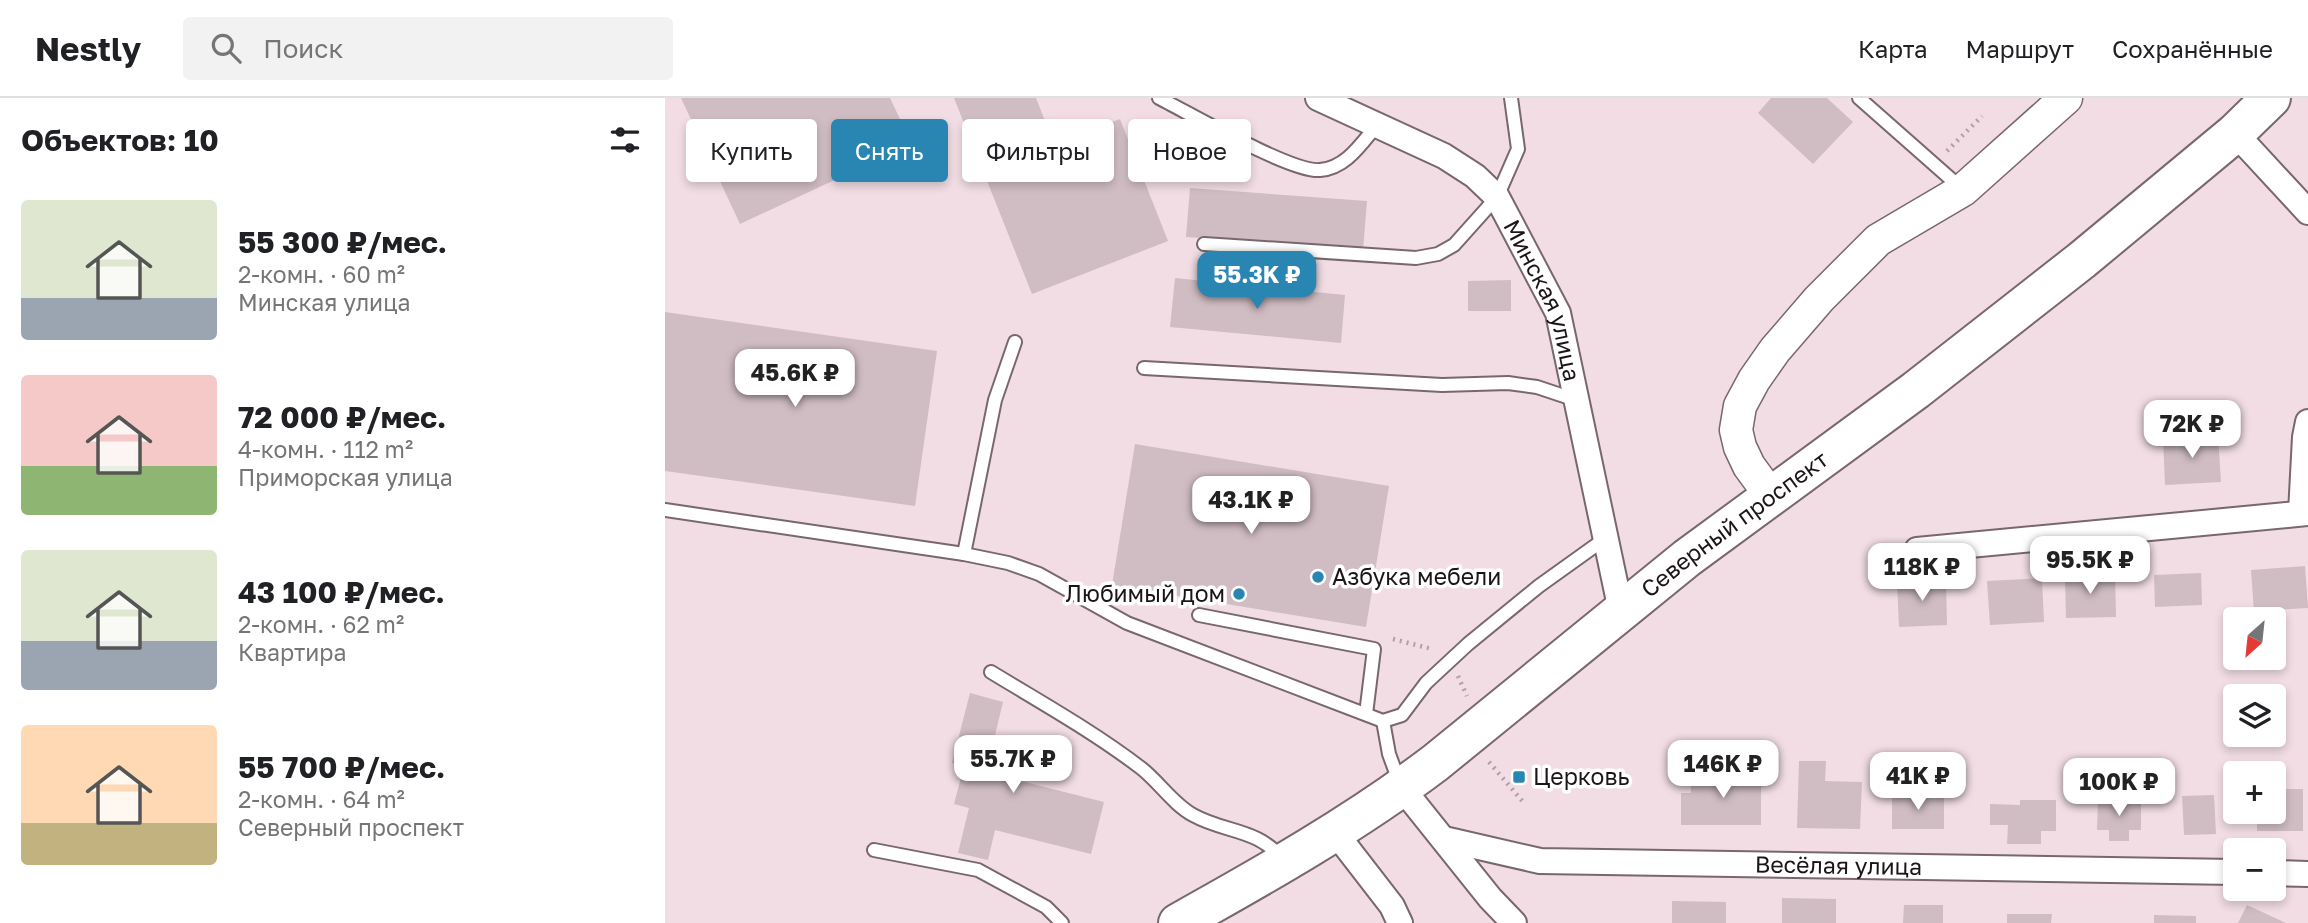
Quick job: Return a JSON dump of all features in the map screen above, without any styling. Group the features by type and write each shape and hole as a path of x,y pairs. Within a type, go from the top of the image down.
{"main road":[{"name":"Северный проспект","path":"1178,923 1285,863 1402,788 1687,558 1947,365 2082,260 2235,133 2271,98"}],"street":[{"name":"Минская улица","path":"1318,98 1444,156 1475,176 1497,197 1557,313 1621,611"},
{"path":"1771,496 1749,466 1736,430 1740,406 1775,350 1819,299 1878,240 1963,190 2066,98"},
{"path":"2235,133 2308,212"},
{"path":"1917,550 2304,513 2305,437 2308,422"},
{"path":"1402,788 1490,898 1514,923"},
{"path":"1334,831 1392,906 1400,923"},
{"name":"Весёлая улица","path":"1444,839 1540,861 2223,872"},
{"path":"2286,873 2308,874"}],"lane":[{"path":"1159,98 1305,169 1321,170 1350,158 1377,125"},
{"path":"1204,244 1416,258 1438,254 1454,245 1497,197 1518,149 1511,98"},
{"path":"1859,98 1963,190"},
{"path":"964,554 995,400 1015,342"},
{"path":"1144,368 1442,384 1507,383 1537,387 1576,400"},
{"path":"665,510 964,554 1008,563 1039,574 1127,623 1384,721 1402,715 1426,683 1468,644 1539,586 1606,538"},
{"path":"1199,615 1374,649 1366,714"},
{"path":"991,672 1106,743 1143,770 1191,814 1255,837 1272,846 1285,863"},
{"path":"1384,721 1389,754 1402,788"},
{"path":"874,850 978,870 1046,907 1062,923"}],"path":[{"path":"1934,164 1982,116"}],"building":[{"path":"681,98 890,98 900,119 831,119 831,182 740,224 720,182 817,182 817,119 691,119"},
{"path":"954,98 1036,98 1044,119 962,119"},
{"path":"1771,98 1827,98 1853,122 1813,164 1758,113"},
{"path":"1120,119 1128,139 1128,182 1145,182 1168,241 1032,294 987,182 1114,182 1114,121"},
{"path":"1190,188 1367,201 1363,250 1186,237"},
{"path":"1175,278 1345,295 1341,343 1170,327"},
{"path":"1511,280 1511,311 1468,311 1468,281"},
{"path":"665,312 937,351 915,506 665,471"},
{"path":"2218,434 2221,482 2165,485 2163,438"},
{"path":"1135,444 1389,486 1366,627 1112,585"},
{"path":"2305,566 2308,608 2254,607 2251,570"},
{"path":"2201,573 2202,605 2155,607 2154,575"},
{"path":"2115,575 2116,617 2066,618 2065,576"},
{"path":"2042,578 2044,622 1990,625 1987,581"},
{"path":"1897,581 1946,581 1947,625 1899,627"},
{"path":"970,693 1003,702 986,772 1104,802 1091,854 995,830 988,860 958,853 969,808 954,804 964,766 952,763"},
{"path":"1799,761 1826,761 1825,781 1862,782 1860,829 1797,828"},
{"path":"1690,773 1761,773 1761,825 1681,825 1681,793 1691,793"},
{"path":"2286,789 2303,789 2303,831 2257,831 2257,824 2286,824"},
{"path":"1892,794 1944,794 1944,829 1892,829"},
{"path":"2214,795 2216,834 2184,835 2182,796"},
{"path":"2020,800 2056,800 2056,831 2041,831 2041,844 2007,844 2008,825 1990,825 1990,804 2020,805"},
{"path":"2098,800 2141,800 2141,830 2129,830 2129,841 2109,841 2109,830 2097,830"},
{"path":"1782,898 1836,899 1836,923 1782,923"},
{"path":"1672,901 1726,902 1726,923 1672,923"},
{"path":"1904,905 1943,905 1943,923 1903,923"},
{"path":"2247,905 2286,923 2238,923"},
{"path":"2007,914 2052,914 2051,923 2007,923"},
{"path":"2154,915 2196,916 2196,923 2154,923"}],"place":[{"name":"Азбука мебели","path":"1318,577"},
{"name":"Любимый дом","path":"1239,594"},
{"name":"Церковь","path":"1519,777"}]}
